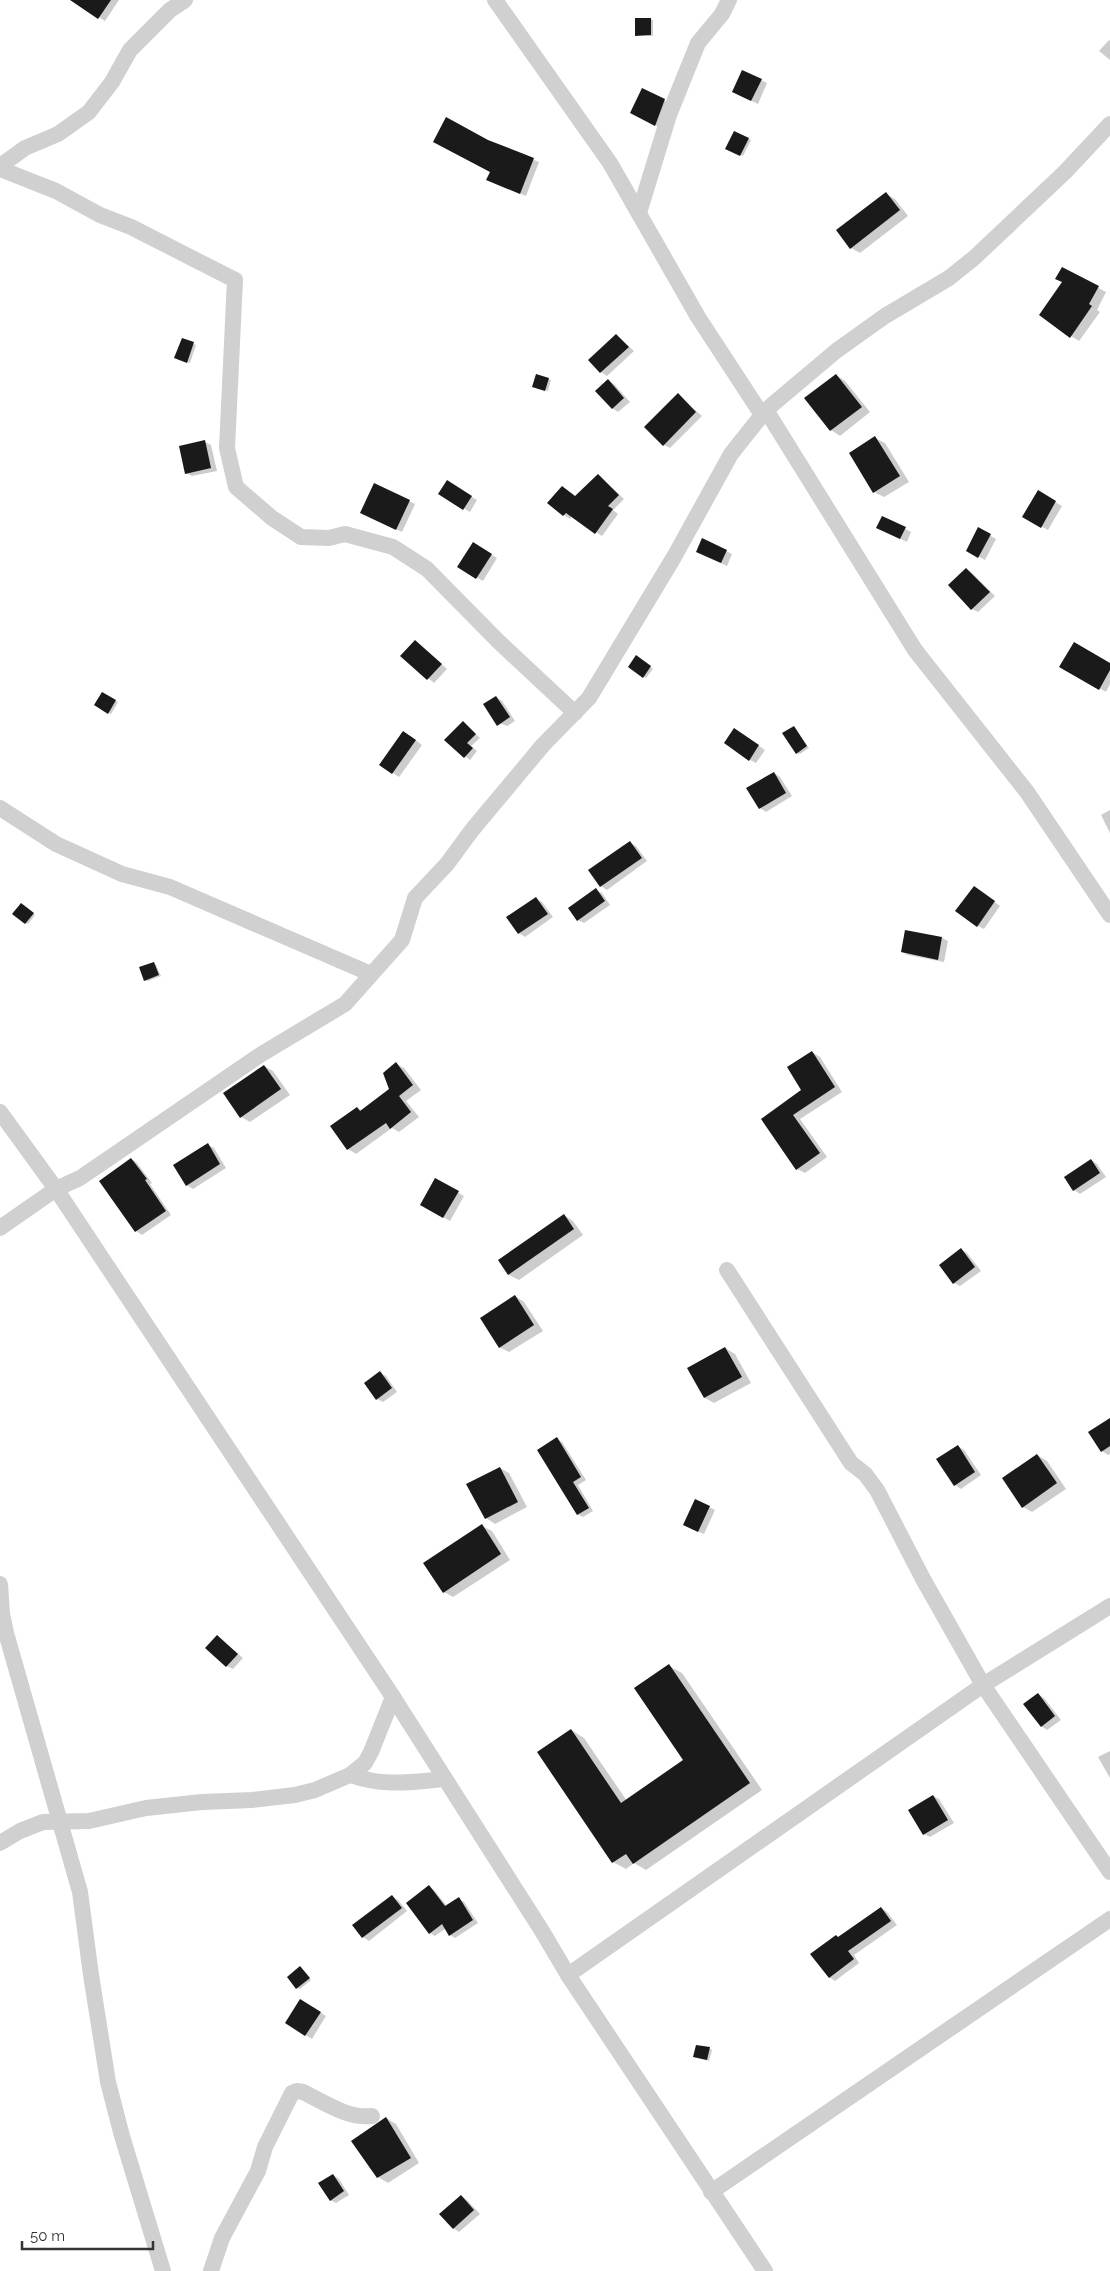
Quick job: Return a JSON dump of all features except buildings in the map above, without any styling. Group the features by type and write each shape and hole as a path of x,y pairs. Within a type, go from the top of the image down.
{"street":[{"path":"185,0 170,10 130,50 112,82 89,112 58,134 25,148 0,167 56,191 100,215 131,227 235,280 227,448 236,487 272,518 301,537 329,538 345,534 393,547 427,569 498,641 575,713"},
{"path":"495,0 610,163 698,317 764,412 915,650 1027,792 1110,915"},
{"path":"639,213 669,115 698,43 722,14 729,0"},
{"path":"0,1228 56,1189 80,1178 260,1056 345,1004 402,940 415,898 447,864 478,823 543,745 589,698 674,557 731,454 764,412 836,351 876,322 949,278 974,258 1065,172 1110,124"},
{"path":"0,808 56,844 122,874 170,887 371,974"},
{"path":"0,1112 56,1189 392,1697 542,1931 568,1975 765,2271"},
{"path":"727,1270 851,1463 865,1474 877,1490 922,1579 983,1685 1110,1872"},
{"path":"0,1584 2,1614 6,1633 83,1905 91,1975 108,2082 122,2136 164,2270"},
{"path":"568,1975 983,1685 1110,1606"},
{"path":"0,1843 33,1825 59,1821 88,1821 164,1806 295,1795 315,1790 350,1775 365,1763 392,1697"},
{"path":"350,1775 372,1782 390,1784 445,1779"},
{"path":"711,2192 1110,1919"},
{"path":"211,2271 222,2238 258,2171 265,2147 292,2093 297,2091 303,2092 350,2114 361,2117 372,2116"}]}
